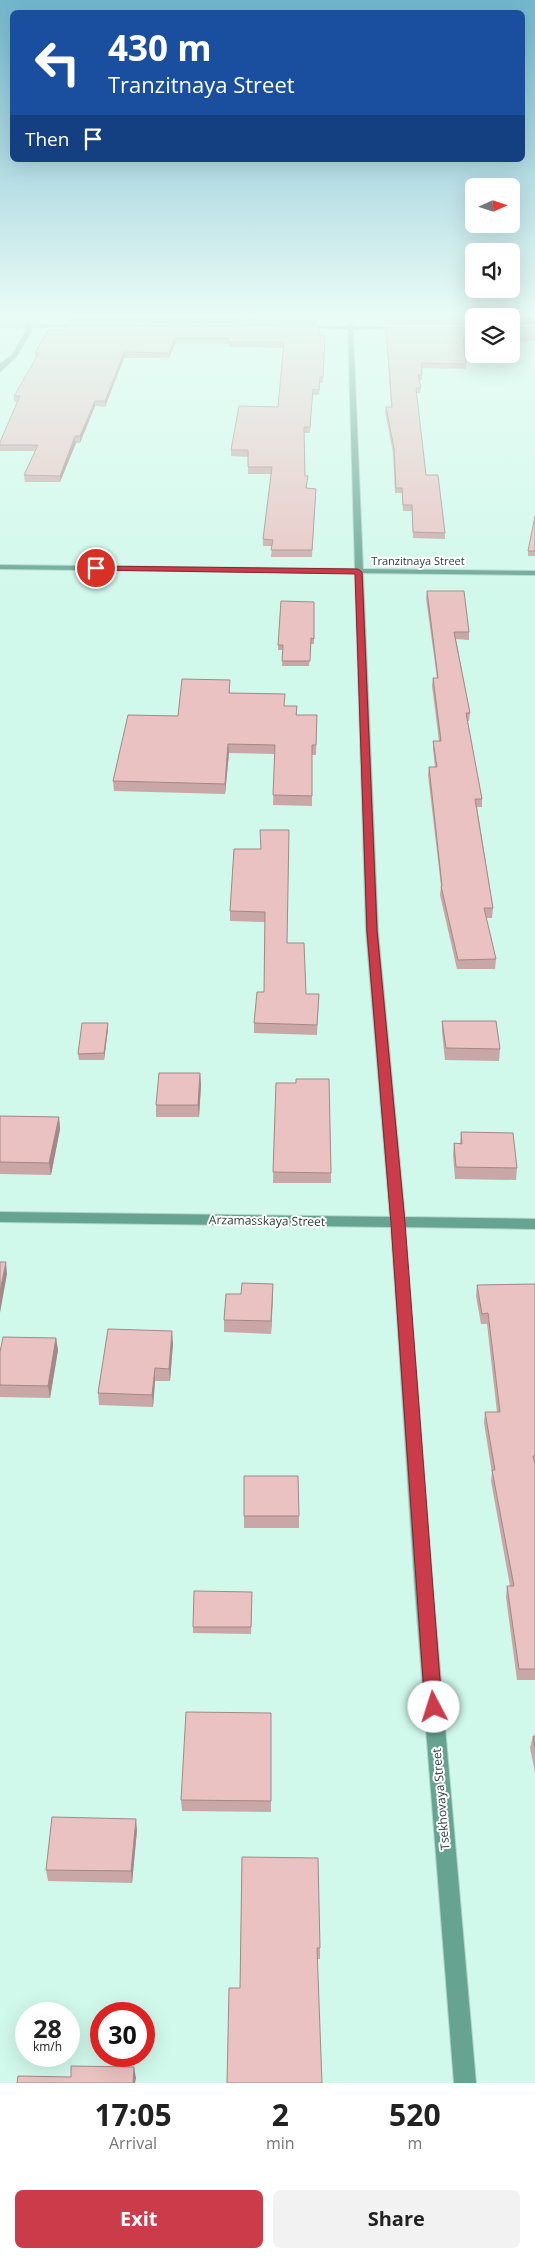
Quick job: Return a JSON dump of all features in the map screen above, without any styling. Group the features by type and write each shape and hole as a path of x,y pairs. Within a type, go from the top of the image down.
{"street":[{"name":"Tsekhovaya Street","path":"353,414 372,931 398,1223 424,1588 465,2083"},
{"name":"Tranzitnaya Street","path":"0,567 535,573"},
{"name":"Arzamasskaya Street","path":"0,1216 535,1224"}],"building":[{"path":"12,414 89,414 80,436 75,436 60,476 24,475 38,445 0,445"},
{"path":"238,414 311,414 310,427 304,427 305,476 308,476 306,488 316,489 312,550 271,550 273,540 263,539 272,467 248,467 248,450 231,450"},
{"path":"387,414 419,414 426,475 438,475 445,533 413,532 412,505 403,505 402,488 396,488 394,448"},
{"path":"535,516 535,551 528,551"},
{"path":"427,591 464,591 469,632 454,632 470,713 466,713 482,799 475,799 493,908 484,908 496,959 458,960 441,886 429,767 437,767 433,741 441,741 433,678 438,678"},
{"path":"281,601 314,602 314,639 311,638 310,661 282,661 283,645 278,645"},
{"path":"182,679 230,680 229,693 285,694 284,706 297,706 296,715 317,715 316,745 312,745 312,796 273,795 275,745 228,744 225,784 113,781 128,715 178,716"},
{"path":"260,830 289,830 287,943 304,943 306,994 319,994 317,1025 254,1023 257,992 264,992 265,912 230,911 234,849 261,849"},
{"path":"442,1021 496,1021 500,1049 446,1048"},
{"path":"82,1023 108,1023 104,1053 78,1054"},
{"path":"159,1073 200,1073 198,1105 156,1105"},
{"path":"296,1079 329,1079 331,1173 273,1172 276,1083 296,1083"},
{"path":"0,1116 59,1117 49,1163 0,1162"},
{"path":"461,1132 513,1133 517,1168 456,1167 454,1143 462,1144"},
{"path":"0,1262 6,1262 0,1291"},
{"path":"242,1283 273,1284 271,1321 224,1320 226,1294 241,1294"},
{"path":"535,1284 535,1456 533,1456 535,1464 535,1669 519,1669 507,1586 514,1586 492,1470 495,1470 485,1412 500,1412 488,1313 482,1314 477,1285"},
{"path":"108,1329 172,1331 169,1369 155,1368 152,1395 98,1393"},
{"path":"3,1337 56,1338 48,1386 0,1385 0,1352"},
{"path":"244,1476 298,1476 299,1516 244,1516"},
{"path":"194,1591 252,1592 251,1627 193,1627"},
{"path":"186,1712 271,1713 271,1801 181,1800"},
{"path":"52,1817 136,1819 131,1871 46,1870"},
{"path":"242,1857 318,1858 320,1948 317,1948 322,2083 227,2083 229,1988 240,1988"},
{"path":"71,2067 134,2067 133,2083 17,2083 18,2076 71,2077"}],"route":[{"path":"96,568 358,572 372,931 398,1223 434,1707"}]}
